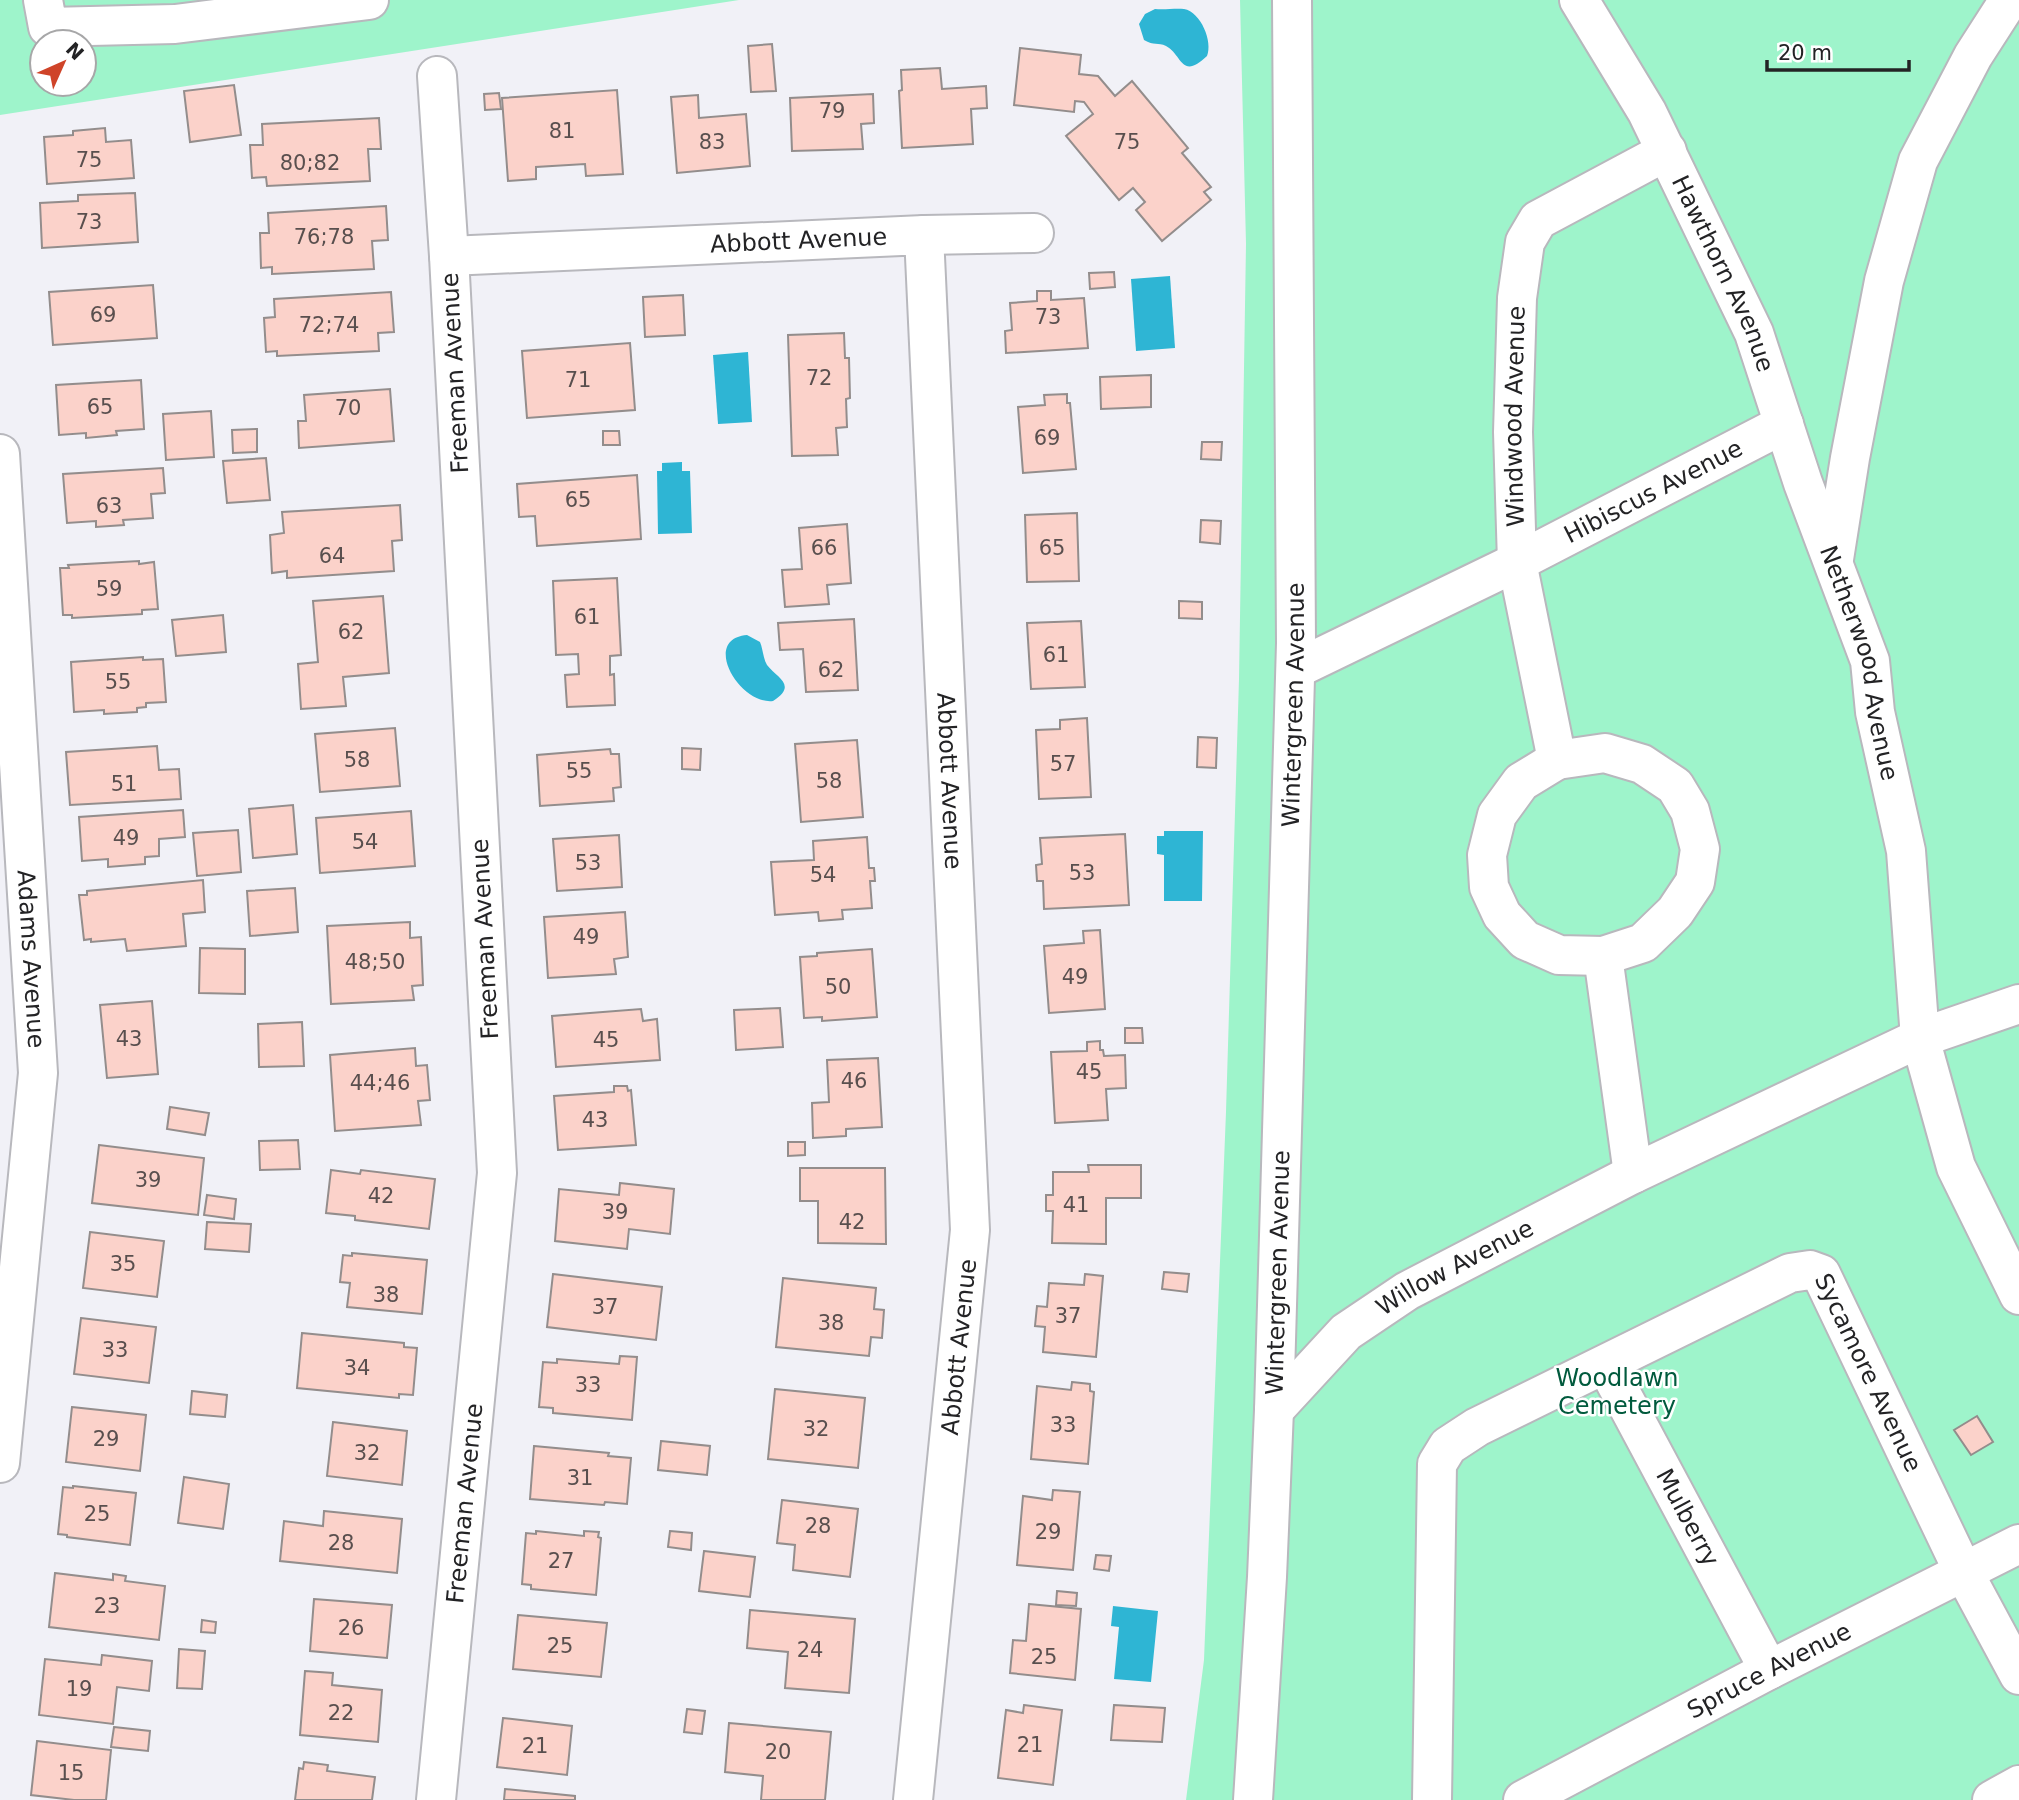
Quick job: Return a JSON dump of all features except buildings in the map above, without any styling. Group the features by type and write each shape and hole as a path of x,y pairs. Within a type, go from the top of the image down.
{"street":[{"path":"46,14 175,24 369,0"},
{"name":"Wintergreen Avenue","path":"1274,1410 1296,669 1292,0"},
{"name":"Hawthorn Avenue","path":"1579,0 1647,112 1754,333 1803,483 1834,561"},
{"name":"Netherwood Avenue","path":"2008,0 1973,56 1918,161 1884,281 1850,458 1834,561 1870,661 1875,712 1906,851 1920,1038 1956,1167 2019,1295"},
{"name":"Freeman Avenue","path":"436,1800 497,1173 449,256 437,76"},
{"name":"Windwood Avenue","path":"1557,760 1517,562 1513,432 1517,298 1525,242 1538,220 1667,151"},
{"path":"924,235 1034,233"},
{"name":"Abbott Avenue","path":"449,256 924,235 970,1230 913,1800"},
{"name":"Hibiscus Avenue","path":"1296,669 1517,562 1784,424"},
{"name":"Adams Avenue","path":"0,454 38,1083 0,1463"},
{"path":"1605,753 1642,764 1675,786 1690,811 1700,849 1695,882 1675,912 1643,943 1603,956 1559,955 1525,940 1502,915 1489,887 1487,855 1497,815 1521,782 1557,760 1605,753"},
{"path":"1603,956 1633,1174"},
{"name":"Willow Avenue","path":"1274,1410 1346,1332 1407,1291 1633,1174 1920,1038 2019,1004"},
{"name":"Sycamore Avenue","path":"1432,1800 1437,1464 1448,1446 1477,1427 1790,1273 1810,1270 1821,1274 1963,1571 2019,1675"},
{"name":"Mulberry","path":"1606,1365 1769,1670"},
{"path":"1253,1800 1274,1410"},
{"name":"Spruce Avenue","path":"1523,1800 1769,1670 2019,1544"},
{"path":"1992,1800 2019,1785"}],"green space":[{"path":"0,0 739,0 0,115"},
{"name":"Woodlawn Cemetery","path":"1240,0 2019,0 2019,1800 1186,1800 1204,1660 1226,1112 1239,679 1246,244"}],"water":[{"path":"1155,9 1184,9 1196,16 1207,36 1207,56 1192,66 1187,66 1166,46 1144,40 1139,24 1145,14"},
{"path":"1170,276 1175,348 1136,351 1131,279"},
{"path":"748,352 752,422 718,424 713,355"},
{"path":"682,462 682,471 690,471 692,533 658,534 657,471 662,471 662,463"},
{"path":"747,635 760,642 767,665 785,686 773,701 748,693 730,671 726,659 727,648 734,639"},
{"path":"1164,831 1203,831 1202,901 1164,901 1164,855 1157,854 1157,836 1164,836"},
{"path":"1113,1606 1158,1611 1151,1682 1114,1679 1119,1627 1111,1626"}]}
